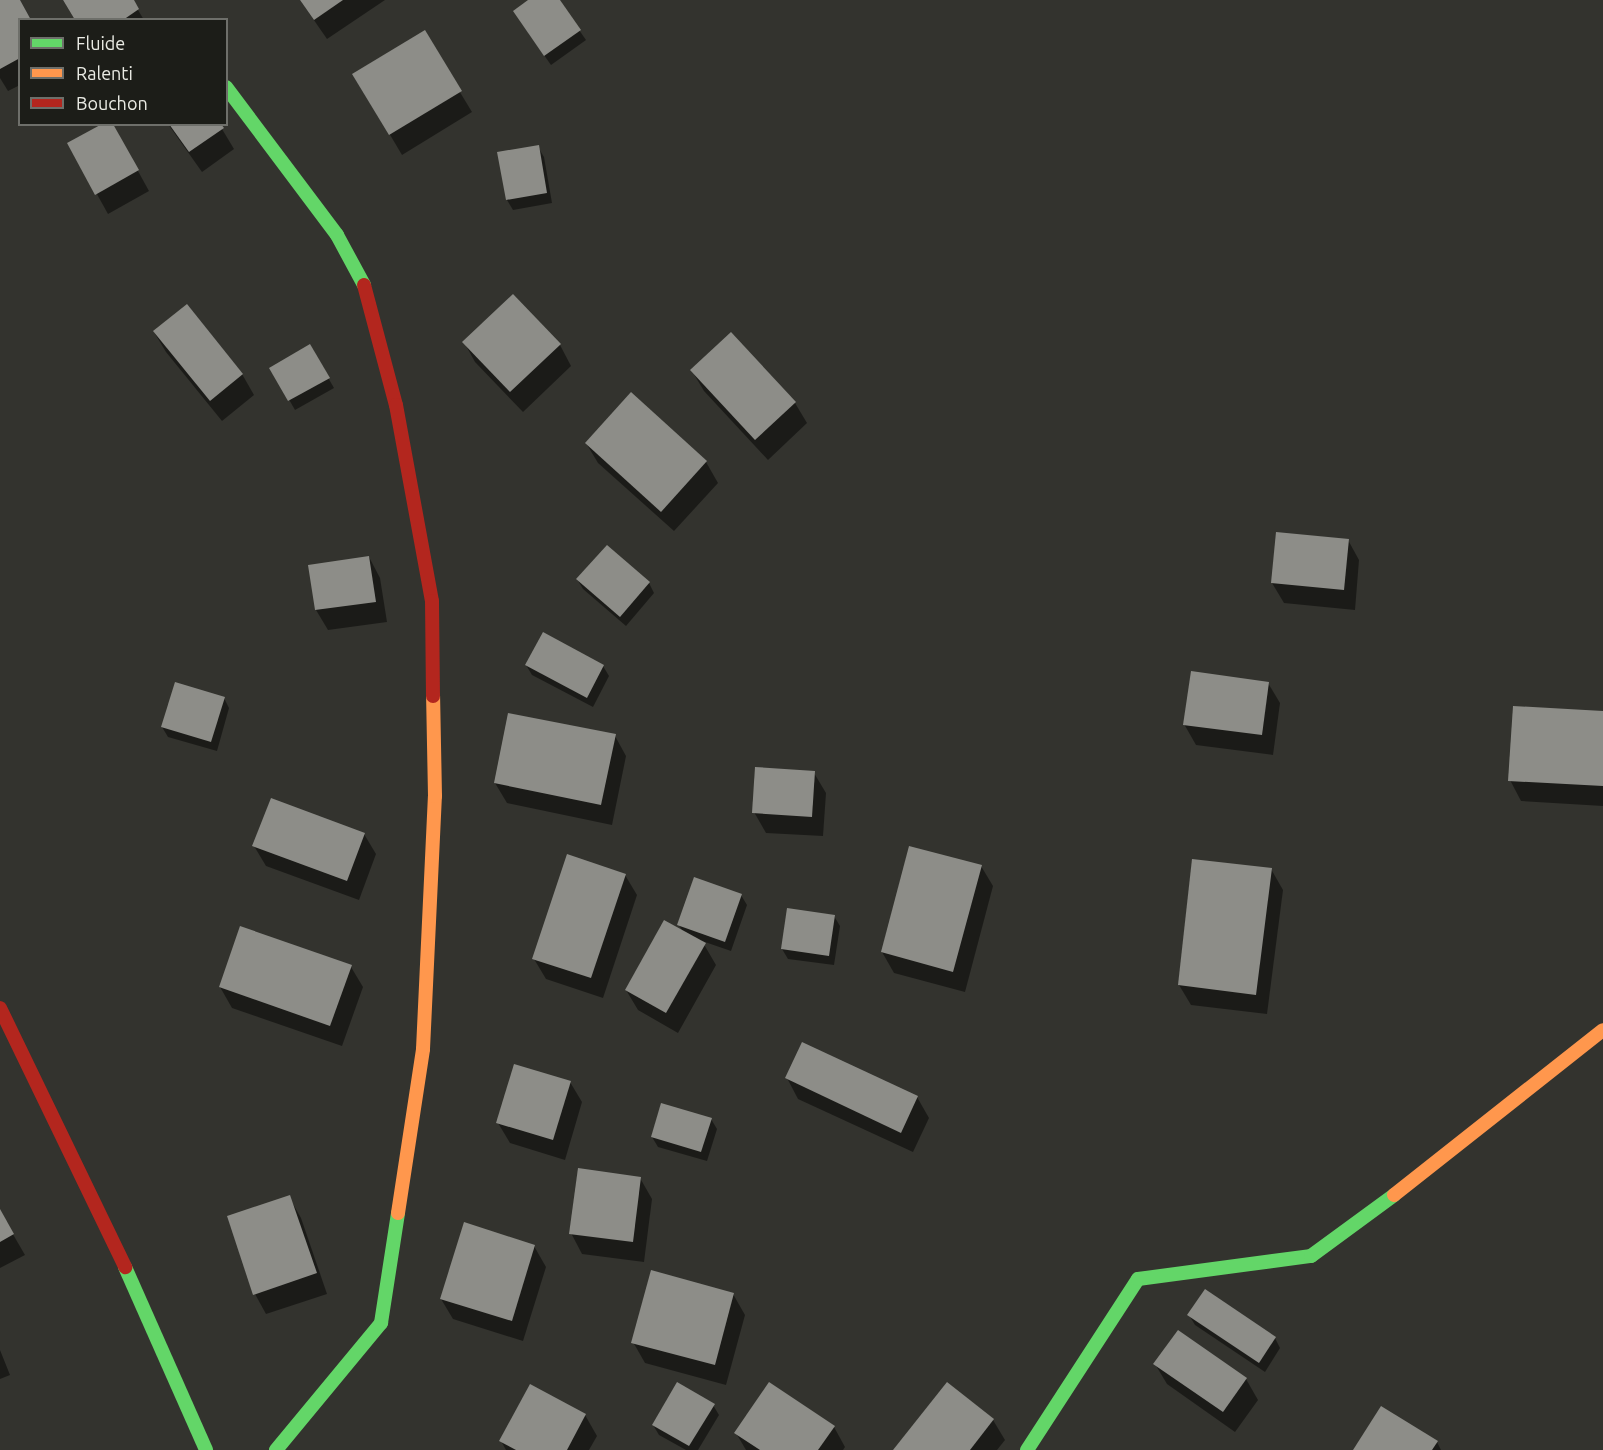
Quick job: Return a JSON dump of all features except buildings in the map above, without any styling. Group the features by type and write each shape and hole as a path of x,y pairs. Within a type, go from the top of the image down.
{"street":[{"path":"228,90 337,234 369,296 396,405 432,601 435,796 423,1049 405,1190 381,1323 276,1450"},
{"path":"0,1008 159,1337 206,1450"},
{"path":"1027,1450 1138,1279 1311,1256 1449,1155 1603,1030"}],"traffic: fast":[{"path":"228,90 337,235 364,285"},
{"path":"1027,1450 1138,1279 1311,1256 1394,1195"},
{"path":"276,1450 381,1323 398,1213"},
{"path":"125,1267 206,1450"}],"traffic: slow":[{"path":"398,1213 423,1049 435,796 433,696"},
{"path":"1394,1195 1603,1030"}],"traffic: jam":[{"path":"364,285 396,405 432,601 433,696"},
{"path":"0,1008 125,1267"}]}
